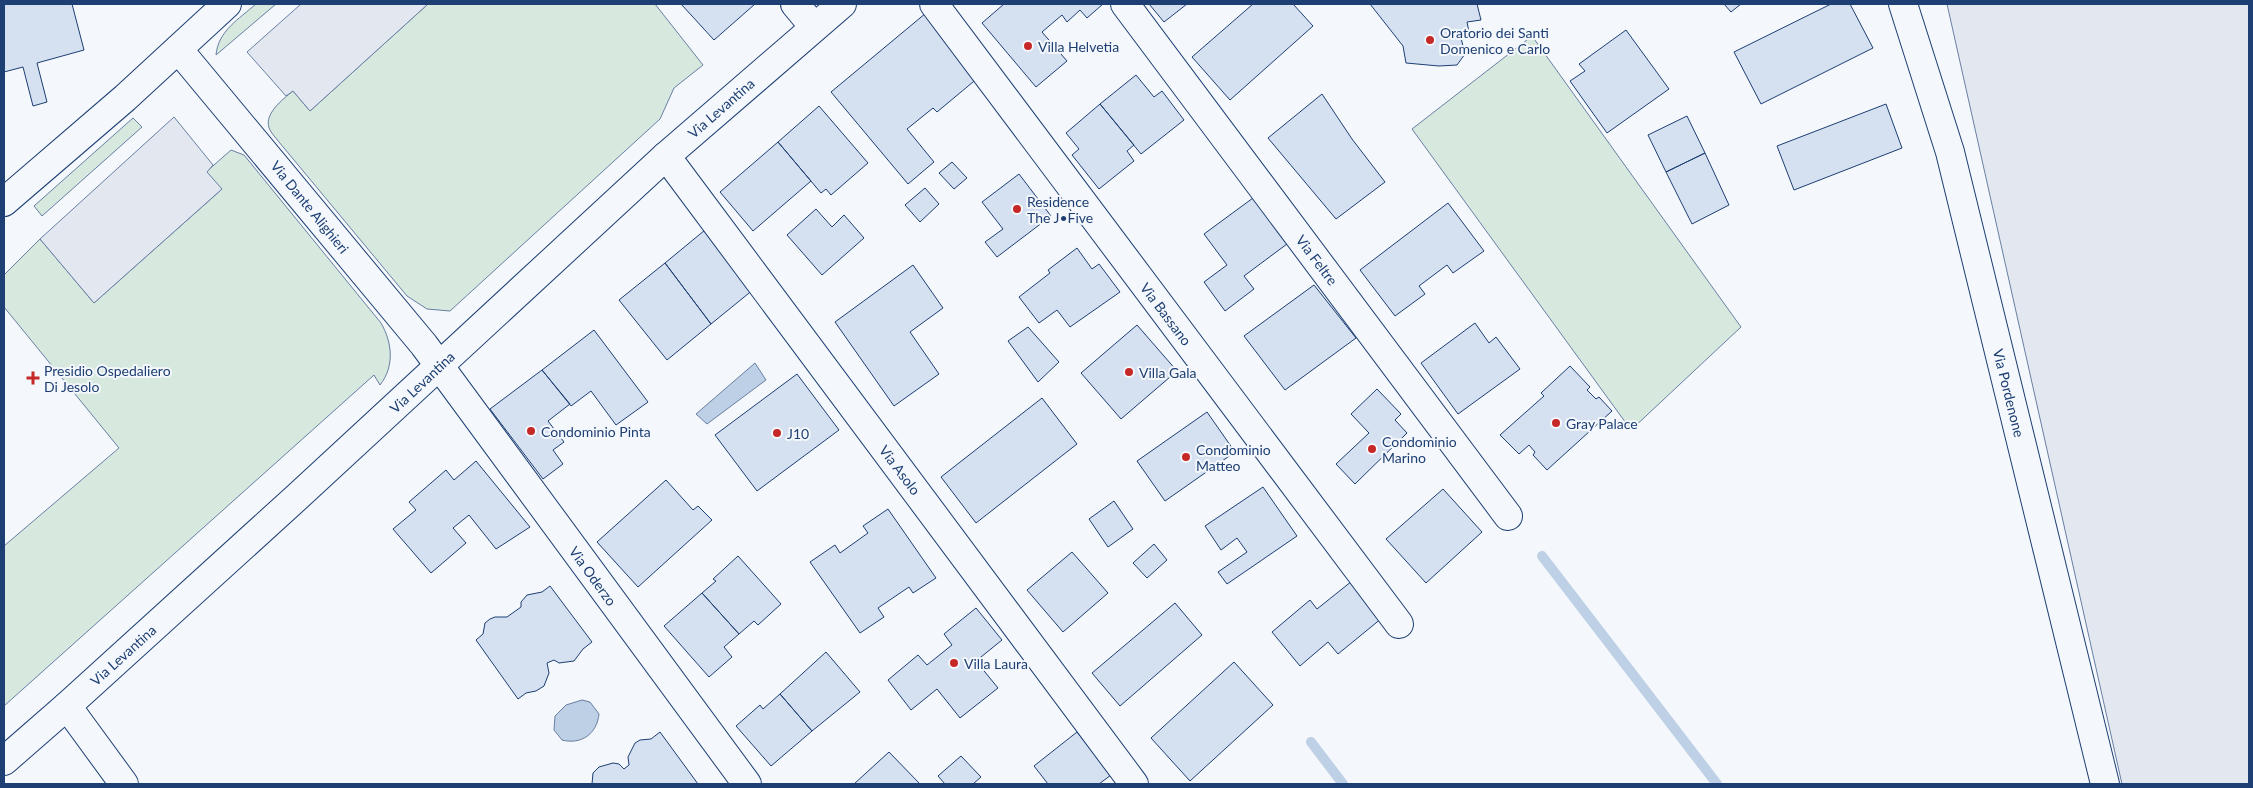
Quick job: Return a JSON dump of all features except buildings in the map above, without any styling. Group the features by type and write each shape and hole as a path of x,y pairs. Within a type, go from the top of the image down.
{"street":[{"path":"10,189 178,49 227,4"},
{"path":"795,4 814,27"},
{"name":"Via Levantina","path":"4,761 67,706 439,367 666,156 842,4"},
{"name":"Via Bassano","path":"934,4 1398,624"},
{"name":"Via Feltre","path":"1125,4 1508,516"},
{"name":"Via Pordenone","path":"1903,4 1950,152 2105,784"},
{"name":"Via Dante Alighieri","path":"178,49 424,345 439,367"},
{"name":"Via Asolo","path":"666,156 1134,784"},
{"name":"Via Oderzo","path":"439,367 747,784"},
{"path":"67,706 124,784"}],"shaded area":[{"path":"256,4 276,4 216,55 225,32 236,20"},
{"path":"301,4 428,4 310,111 293,91 286,96 247,52"},
{"path":"428,4 655,4 703,65 674,88 660,119 450,311 427,309 407,296 274,136 268,124 271,113 293,91 310,111"},
{"path":"1947,4 2249,4 2249,784 2122,784"},
{"path":"1532,36 1741,327 1631,430 1412,129"},
{"path":"174,117 213,165 207,172 222,189 94,303 40,239"},
{"path":"133,118 142,127 42,216 34,206"},
{"path":"231,150 244,155 381,323 388,338 390,354 390,362 385,378 380,385 374,375 4,706 4,546 119,448 4,307 4,275 40,239 94,303 221,190 206,172"}],"water":[{"path":"755,363 766,380 707,424 696,414"},
{"path":"582,700 590,702 599,714 595,727 582,739 576,741 562,740 554,730 555,716 566,705"}],"waterway":[{"path":"1542,556 1717,784"},
{"path":"1311,742 1343,784"}],"place":[{"name":"Oratorio dei Santi Domenico e Carlo","path":"1430,40"},
{"name":"Villa Helvetia","path":"1028,46"},
{"name":"Residence The J•Five","path":"1017,209"},
{"name":"Villa Gala","path":"1129,372"},
{"name":"Presidio Ospedaliero Di Jesolo","path":"33,378"},
{"name":"Gray Palace","path":"1556,423"},
{"name":"Condominio Pinta","path":"531,431"},
{"name":"J10","path":"777,433"},
{"name":"Condominio Marino","path":"1372,449"},
{"name":"Condominio Matteo","path":"1186,457"},
{"name":"Villa Laura","path":"954,663"}]}
